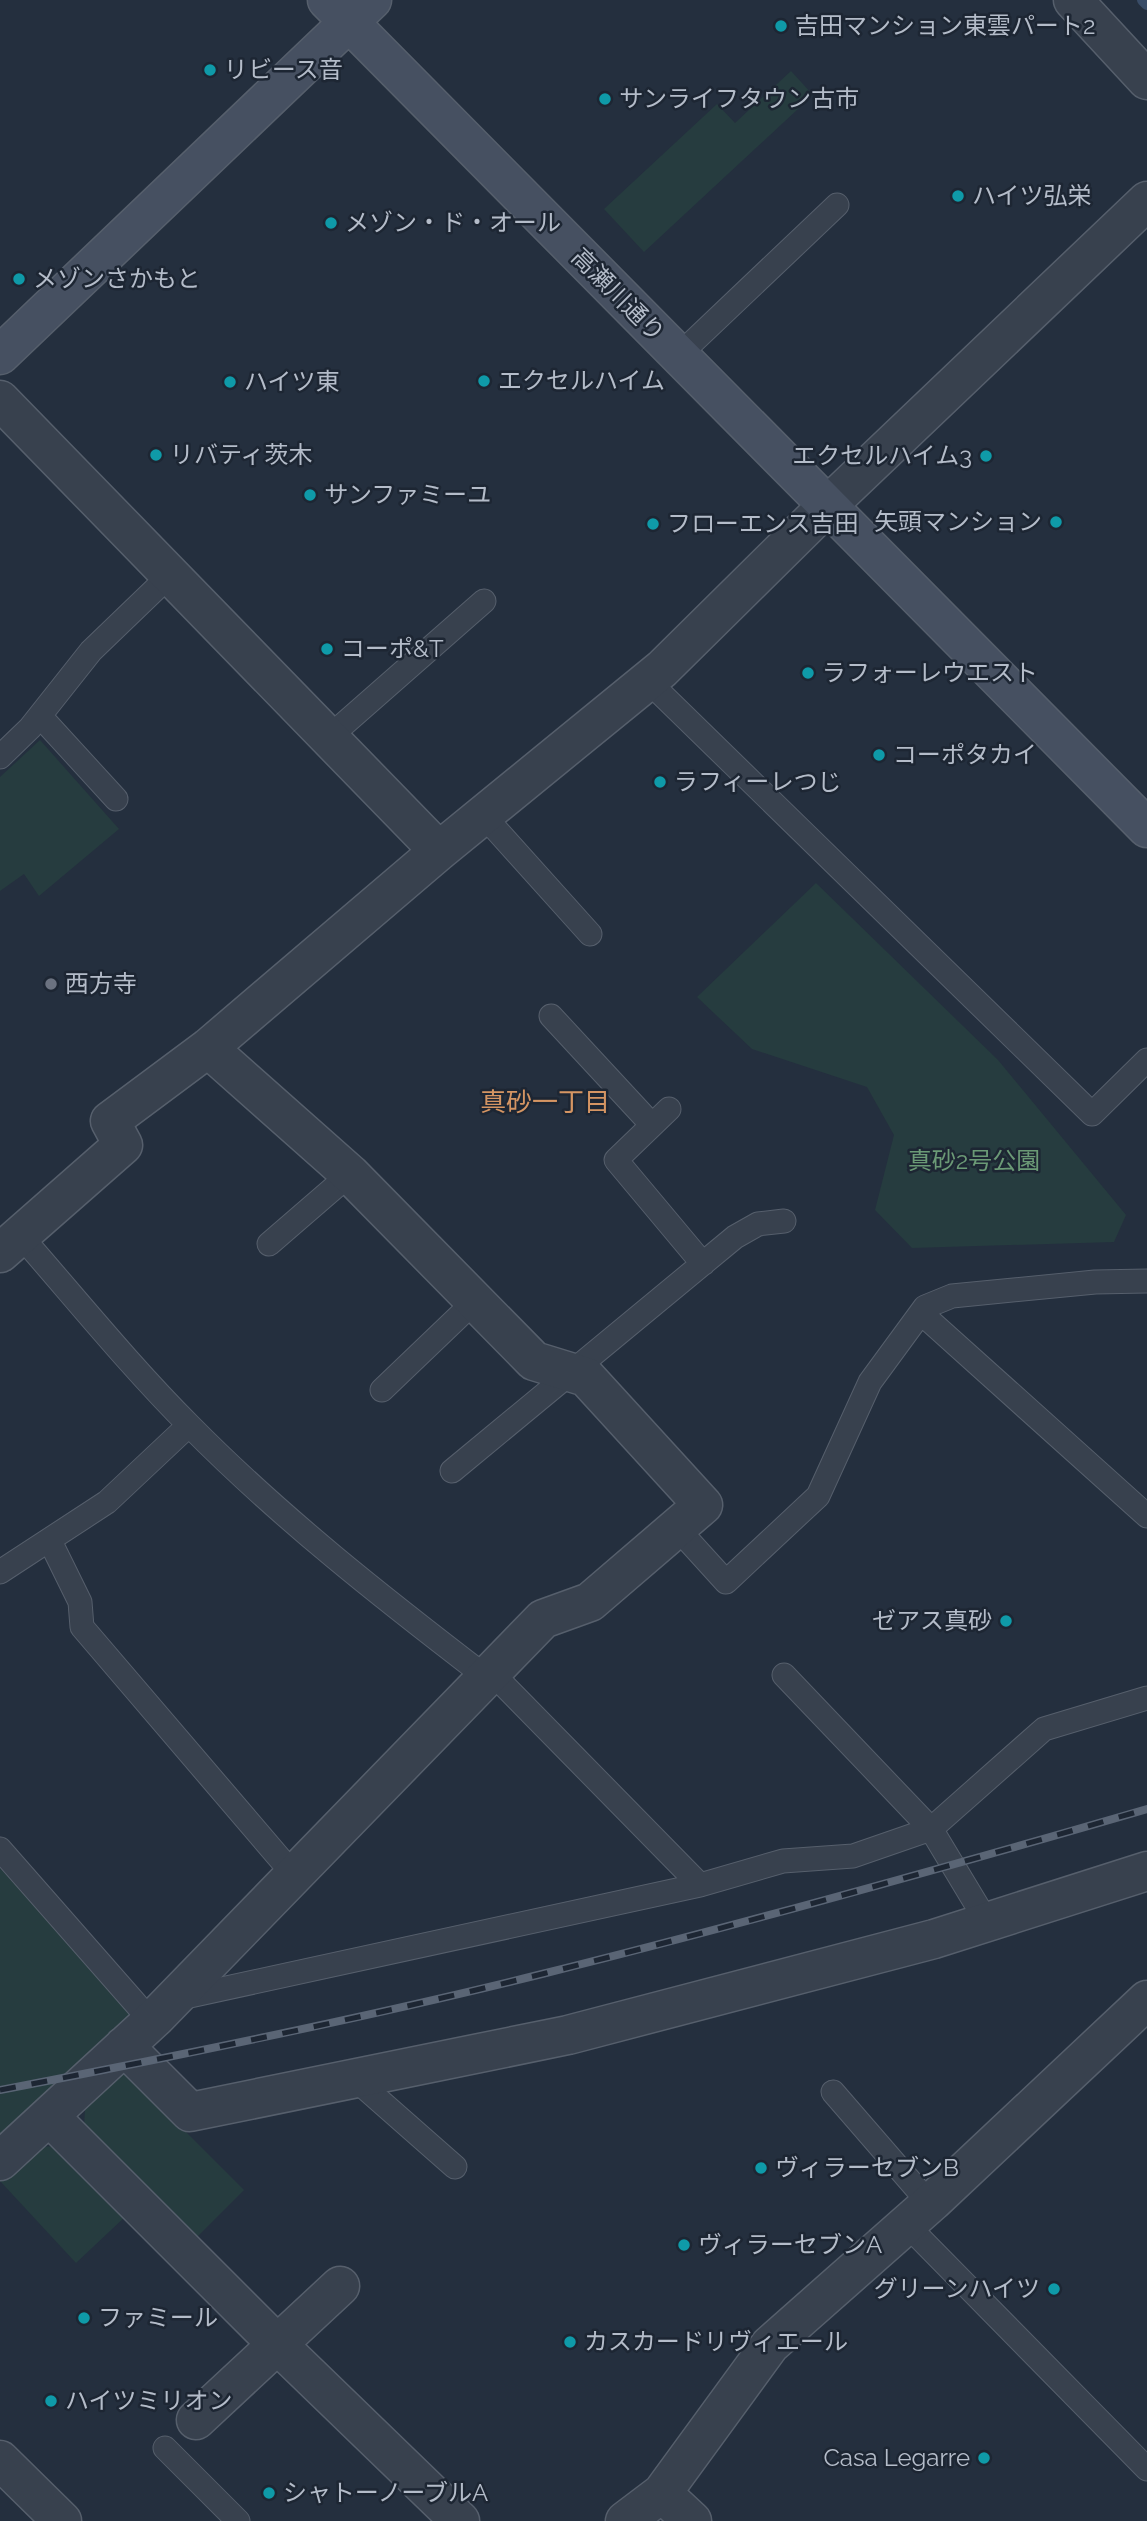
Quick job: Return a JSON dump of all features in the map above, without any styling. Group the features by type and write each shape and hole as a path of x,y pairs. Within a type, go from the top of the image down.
{"street":[{"path":"1073,0 1147,79"},
{"path":"0,355 349,7"},
{"name":"高瀬川通り","path":"349,7 678,356 1147,828"},
{"path":"10,1244 123,1145 110,1121 208,1048 439,851 648,681 1147,201"},
{"path":"0,400 439,851"},
{"path":"0,2161 149,2022 543,1619 590,1602 702,1505 586,1377 534,1361 350,1174 208,1048"},
{"path":"149,2022 190,2112 568,2035 934,1939 1147,1871"},
{"path":"625,2521 662,2493 771,2345 918,2214 1147,2000"},
{"path":"49,2116 277,2344 460,2521"},
{"path":"196,2420 340,2286"},
{"path":"0,2460 62,2521"},
{"path":"662,2493 692,2521"}],"lane":[{"path":"678,356 837,205"},
{"path":"0,757 40,716 91,651 170,575"},
{"path":"328,738 484,601"},
{"path":"648,681 1092,1114 1147,1060"},
{"path":"40,716 116,799"},
{"path":"483,815 590,934"},
{"path":"551,1016 661,1117 616,1160 703,1264"},
{"path":"269,1244 350,1174"},
{"path":"452,1471 569,1371 735,1237 758,1224 785,1220"},
{"path":"10,1244 189,1425 345,1569 489,1675 700,1885"},
{"path":"677,1528 726,1582 818,1496 870,1382 925,1307 952,1296 1095,1282 1147,1280"},
{"path":"382,1390 475,1301"},
{"path":"920,1313 1147,1515"},
{"path":"0,1572 107,1502 189,1425"},
{"path":"50,1541 80,1602 82,1627 294,1875"},
{"path":"784,1675 931,1829 987,1922"},
{"path":"0,1849 149,2022 700,1885 783,1861 853,1856 931,1829 1044,1729 1147,1698"},
{"path":"355,2079 455,2166"},
{"path":"832,2092 918,2214 1147,2469"},
{"path":"165,2448 238,2521"}],"green space":[{"path":"791,71 813,95 644,252 604,209 717,104 735,123"},
{"path":"40,740 119,829 39,896 24,874 0,891 0,777"},
{"name":"真砂2号公園","path":"816,883 998,1060 1126,1215 1114,1242 912,1248 875,1210 894,1135 867,1087 752,1049 697,997"},
{"path":"0,1868 134,2016 0,2140"},
{"path":"125,2071 244,2190 196,2238 84,2127 85,2110"},
{"path":"61,2146 127,2215 76,2263 0,2181 34,2147"}],"waterway":[{"path":"1143,0 1147,4"}],"railway":[{"path":"0,2090 274,2035 546,1973 847,1894 1147,1809"}],"place":[{"name":"吉田マンション東雲パート2","path":"781,26"},
{"name":"リビース音","path":"210,70"},
{"name":"サンライフタウン古市","path":"605,99"},
{"name":"ハイツ弘栄","path":"958,196"},
{"name":"メゾン・ド・オール","path":"331,223"},
{"name":"メゾンさかもと","path":"19,279"},
{"name":"エクセルハイム","path":"484,381"},
{"name":"ハイツ東","path":"230,382"},
{"name":"リバティ茨木","path":"156,455"},
{"name":"エクセルハイム3","path":"986,456"},
{"name":"サンファミーユ","path":"310,495"},
{"name":"矢頭マンション","path":"1056,522"},
{"name":"フローエンス吉田","path":"653,524"},
{"name":"コーポ&T","path":"327,649"},
{"name":"ラフォーレウエスト","path":"808,673"},
{"name":"コーポタカイ","path":"879,755"},
{"name":"ラフィーレつじ","path":"660,782"},
{"name":"西方寺","path":"51,984"},
{"name":"ゼアス真砂","path":"1006,1621"},
{"name":"ヴィラーセブンB","path":"761,2168"},
{"name":"ヴィラーセブンA","path":"684,2245"},
{"name":"グリーンハイツ","path":"1054,2289"},
{"name":"ファミール","path":"84,2318"},
{"name":"カスカードリヴィエール","path":"570,2342"},
{"name":"ハイツミリオン","path":"51,2401"},
{"name":"Casa Legarre","path":"984,2458"},
{"name":"シャトーノーブルA","path":"269,2493"}],"district":[{"name":"真砂一丁目","path":"545,1102"}]}
